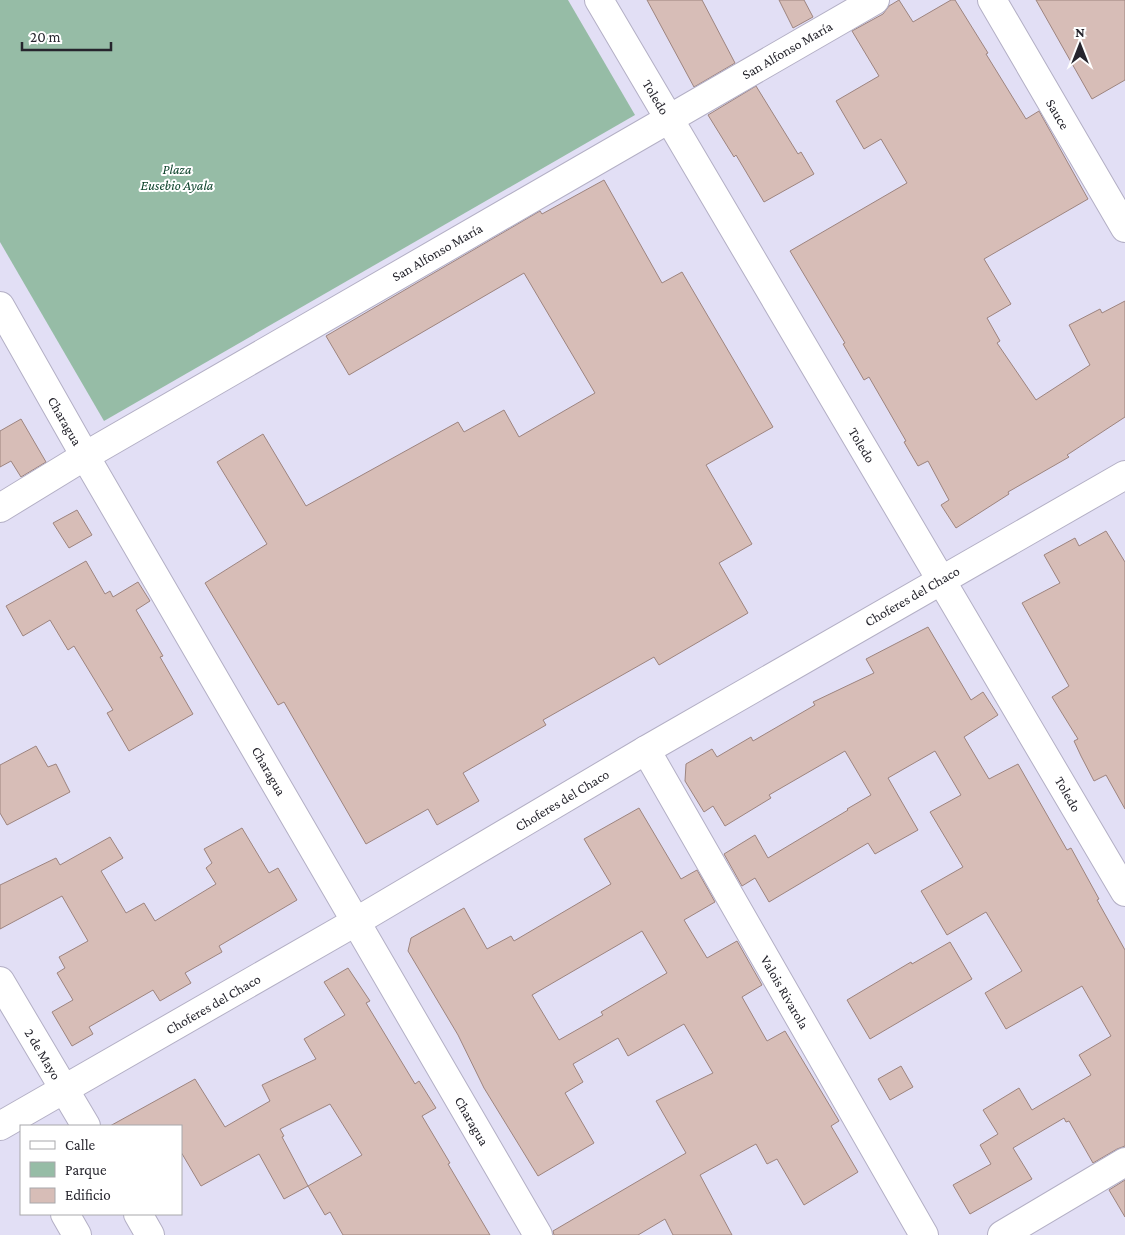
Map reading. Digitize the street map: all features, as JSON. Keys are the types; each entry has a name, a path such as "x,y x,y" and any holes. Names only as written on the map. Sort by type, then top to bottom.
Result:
{"street":[{"name":"Toledo","path":"599,0 1125,892"},
{"name":"San Alfonso María","path":"0,508 85,456 875,0"},
{"name":"Sauce","path":"992,0 1125,228"},
{"name":"Charagua","path":"0,306 85,456 538,1235"},
{"name":"Choferes del Chaco","path":"8,1122 357,921 646,750 1125,475"},
{"name":"Valois Rivarola","path":"646,750 924,1235"},
{"name":"2 de Mayo","path":"0,981 85,1125"},
{"path":"1002,1235 1125,1162"},
{"path":"66,1215 78,1235"},
{"path":"139,1215 150,1235"}],"green space":[{"name":"Plaza Eusebio Ayala","path":"0,0 568,0 635,115 104,421 0,242"}],"building":[{"path":"647,0 702,0 735,63 694,87"},
{"path":"779,0 804,0 813,17 793,28"},
{"path":"899,0 913,22 951,0 955,0 1026,119 1039,111 1088,199 984,259 1011,304 987,318 1000,341 997,343 1036,400 1090,365 1069,325 1100,309 1102,313 1125,301 1125,417 1067,455 1069,457 1008,492 1009,494 956,528 941,505 949,500 928,461 918,466 904,442 906,441 869,377 864,380 843,344 845,343 790,251 907,183 881,139 864,149 836,101 879,76 852,31 883,14 889,6"},
{"path":"1036,0 1125,0 1125,80 1092,99"},
{"path":"756,86 798,154 801,152 814,174 764,202 736,155 734,157 708,115"},
{"path":"604,180 662,283 682,272 773,427 706,465 752,544 719,563 748,613 659,665 654,657 543,720 546,725 463,773 479,801 437,825 428,809 366,844 284,702 278,705 205,583 267,544 217,462 263,434 306,506 458,422 464,432 504,410 519,437 595,393 524,273 349,375 326,336 540,211 542,214"},
{"path":"21,419 46,462 21,477 11,461 0,467 0,431"},
{"path":"77,510 92,535 69,548 53,523"},
{"path":"1106,531 1125,562 1125,809 1106,775 1094,781 1081,756 1074,741 1078,739 1052,697 1069,686 1022,603 1060,583 1044,555 1075,538 1079,546"},
{"path":"86,561 105,594 110,591 113,597 138,582 150,601 136,610 163,656 160,657 193,714 129,751 107,713 113,710 74,646 68,650 50,620 23,636 6,606"},
{"path":"928,627 971,700 983,692 998,715 964,737 989,779 1018,764 1067,850 1071,848 1125,950 1125,1146 1093,1163 1069,1121 1066,1122 1064,1118 1013,1148 1032,1179 970,1214 953,1185 991,1164 980,1145 998,1134 983,1110 1019,1088 1032,1110 1091,1075 1079,1055 1111,1036 1082,986 1006,1029 985,993 1022,971 986,912 947,935 921,891 963,867 930,812 961,795 935,751 888,778 918,830 875,854 868,843 769,902 755,878 742,886 724,854 755,835 768,858 871,795 845,751 769,795 771,798 725,826 713,806 704,812 685,781 686,764 712,749 717,757 751,737 753,741 815,705 813,702 874,673 866,659"},
{"path":"36,746 48,767 56,764 70,792 7,825 0,813 0,765"},
{"path":"639,808 681,879 697,870 715,902 684,920 707,958 737,941 762,985 742,997 767,1041 785,1031 839,1121 831,1126 858,1172 804,1205 777,1159 767,1164 756,1144 700,1175 732,1235 673,1235 665,1219 638,1235 554,1235 553,1231 686,1153 656,1101 713,1073 684,1024 628,1056 618,1038 573,1064 583,1082 565,1093 594,1143 538,1176 484,1088 458,1035 408,951 411,938 464,908 487,949 511,936 514,941 611,884 584,839","holes":["642,931 667,973 601,1012 603,1015 559,1040 532,995"]},
{"path":"242,828 269,873 278,868 297,900 219,946 222,952 185,973 191,983 160,1001 153,990 89,1027 93,1034 72,1046 52,1012 73,1000 57,973 65,968 59,957 88,941 62,896 0,929 0,885 56,858 60,865 110,837 123,858 101,871 126,913 144,903 155,921 216,884 206,868 212,863 204,849"},
{"path":"950,942 972,979 870,1039 847,1000 911,962 912,964"},
{"path":"348,968 370,1001 366,1003 415,1084 419,1081 436,1108 422,1116 490,1235 343,1235 330,1212 325,1215 308,1186 284,1199 259,1154 201,1186 182,1154 182,1125 112,1125 195,1079 225,1127 270,1101 262,1085 316,1059 304,1039 345,1015 324,982","holes":["330,1104 362,1155 308,1186 282,1137 284,1136 280,1129"]},
{"path":"901,1066 913,1087 890,1100 878,1079"},
{"path":"1125,1180 1125,1217 1109,1190"}]}
